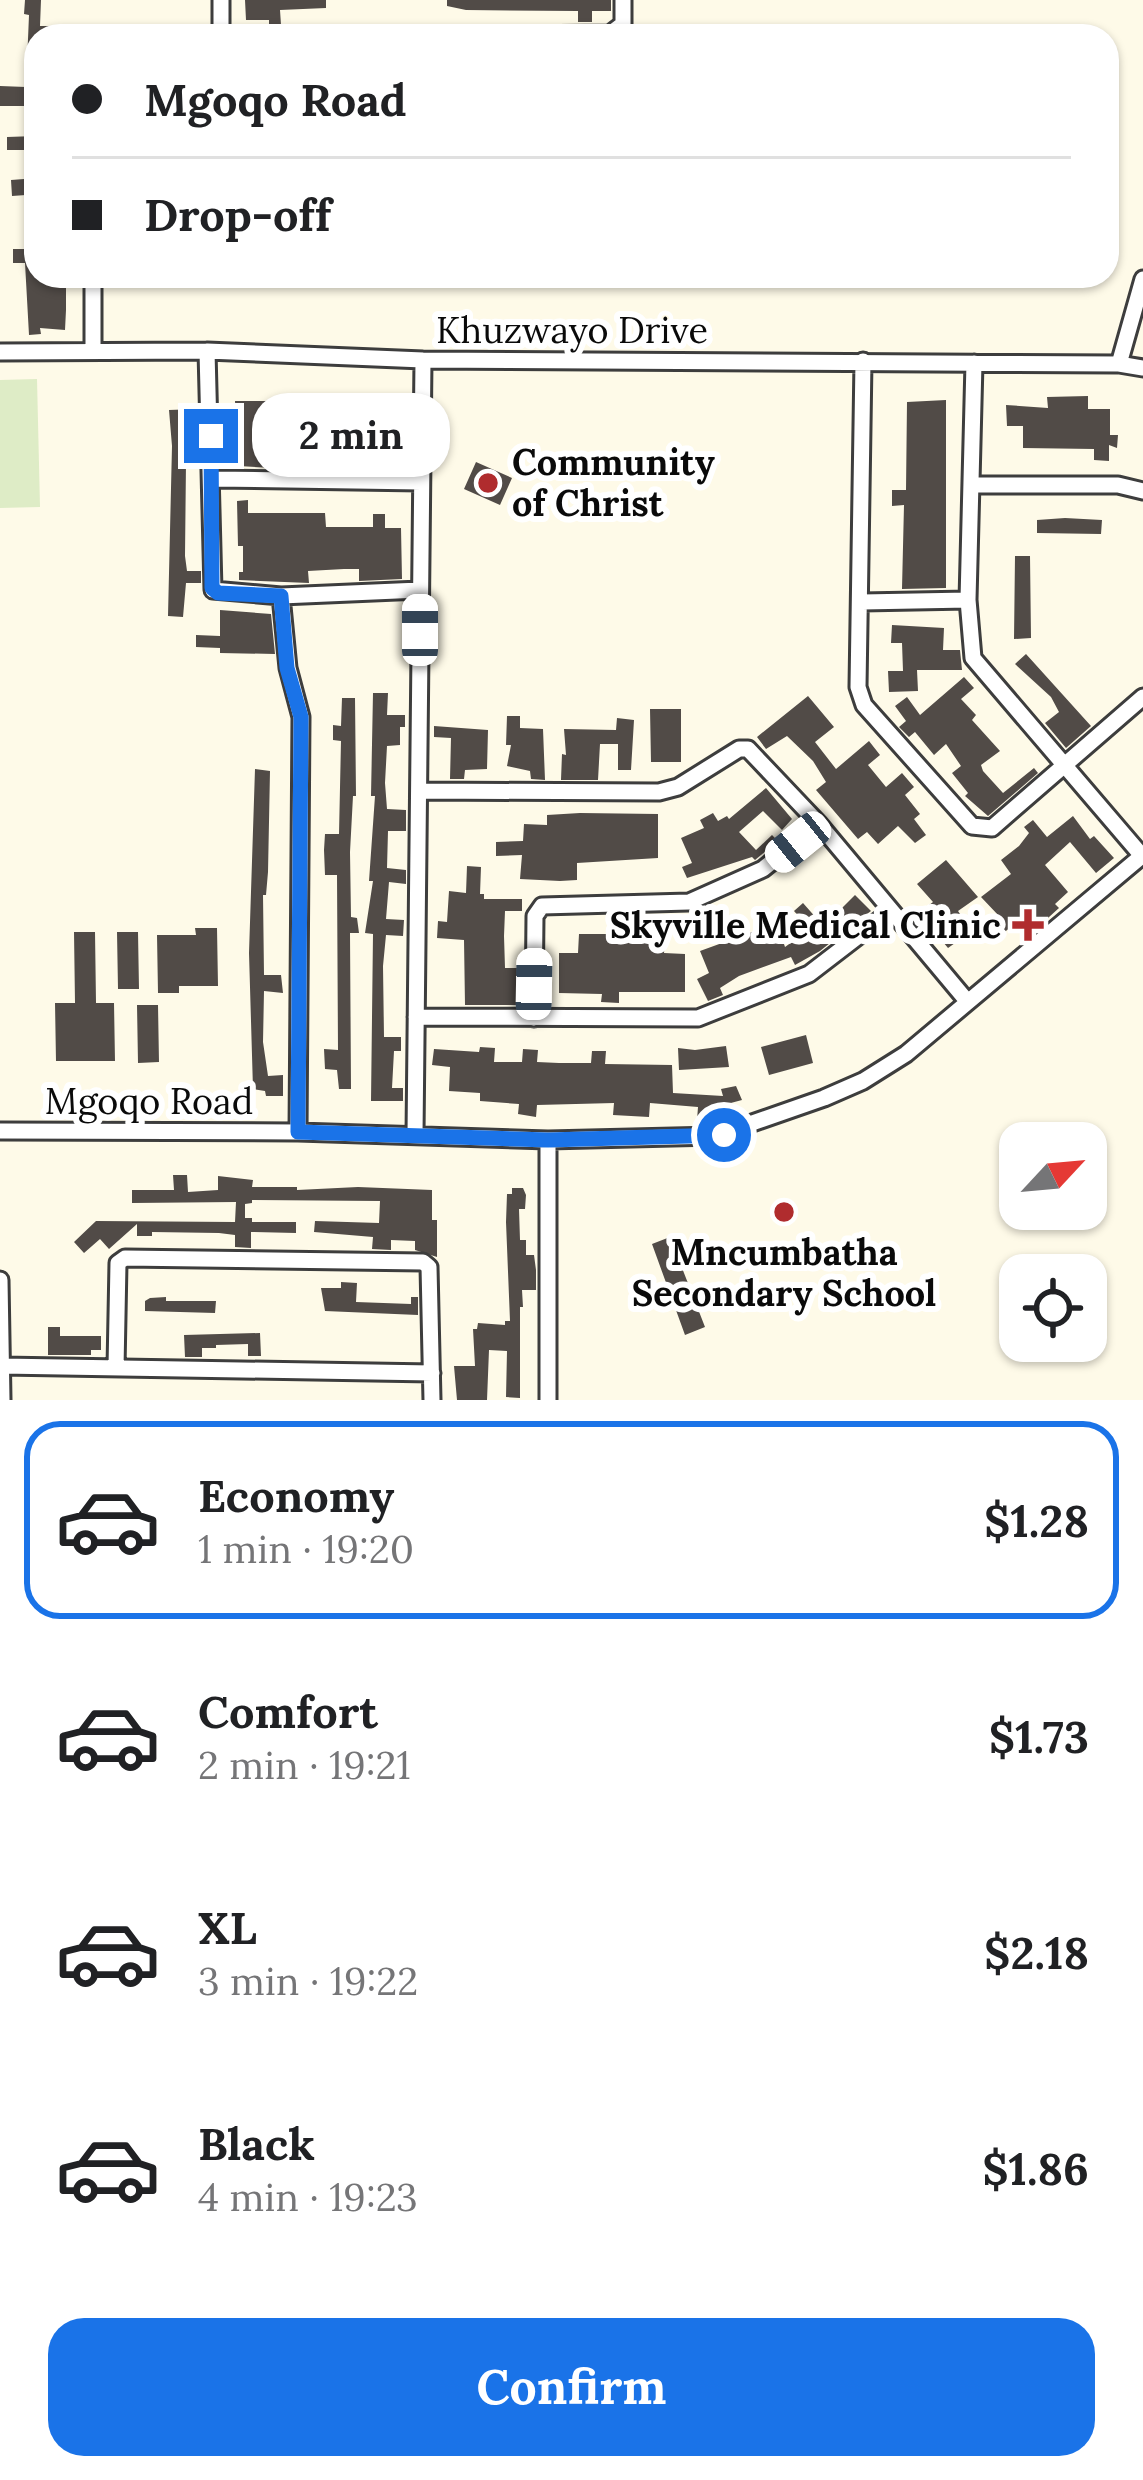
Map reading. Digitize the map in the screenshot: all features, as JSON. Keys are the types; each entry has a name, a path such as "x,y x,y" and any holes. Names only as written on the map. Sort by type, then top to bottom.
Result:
{"street":[{"path":"1119,364 1143,279"},
{"path":"93,288 93,350"},
{"path":"207,351 213,590 281,596 420,590"},
{"name":"Khuzwayo Drive","path":"0,352 207,351 423,360 863,361 1143,368"},
{"path":"415,1135 423,360"},
{"path":"863,361 858,687 864,705 972,826 992,828 1143,697"},
{"path":"974,363 968,600 973,658 1143,856"},
{"path":"213,479 422,482"},
{"path":"971,484 1118,485 1143,491"},
{"path":"281,596 287,668 301,717 298,1132"},
{"path":"862,602 968,600"},
{"path":"419,790 659,792 678,787 739,748 748,749 819,824 967,1001"},
{"path":"534,1018 535,916 542,906 689,902 763,869 819,824"},
{"name":"Mgoqo Road","path":"0,1131 298,1132 548,1140 732,1132 863,1081 906,1054 1143,856"},
{"path":"416,1017 698,1018 809,974 891,910"},
{"path":"548,1140 548,1400"},
{"path":"116,1368 120,1260 427,1264 432,1400"},
{"path":"0,1280 2,1400"},
{"path":"2,1366 432,1373"}],"green space":[{"path":"37,379 40,507 0,508 0,380"}],"building":[{"path":"25,0 41,0 40,24 29,24 29,15 24,14"},
{"path":"245,0 326,0 326,8 280,10 281,24 246,20"},
{"path":"447,0 611,0 611,11 592,11 592,22 578,22 578,11 466,10 447,6"},
{"path":"0,86 24,87 24,106 0,106"},
{"path":"24,136 24,150 7,150 7,137"},
{"path":"24,179 24,195 12,196 11,180"},
{"path":"13,249 24,249 24,263 13,263"},
{"path":"26,288 66,288 65,330 40,328 41,334 29,335"},
{"path":"1088,396 1088,409 1110,409 1110,435 1118,435 1117,448 1109,445 1109,461 1094,460 1094,449 1023,448 1023,426 1007,426 1006,405 1048,408 1047,397"},
{"path":"306,397 348,399 348,415 367,417 368,404 399,409 395,470 339,468 339,456 317,457 317,469 292,466 292,455 273,455 273,468 238,466 235,401 271,401 272,416 294,416 307,414"},
{"path":"946,400 946,588 902,589 904,505 892,506 892,490 906,490 907,402"},
{"path":"196,409 194,463 186,462 185,556 187,571 201,571 201,583 186,583 183,617 168,616 169,410"},
{"name":"Community of Christ","path":"476,462 512,478 500,505 464,489"},
{"path":"248,500 248,513 325,513 326,527 373,527 373,514 385,514 385,528 401,528 402,579 359,581 359,569 344,569 308,571 309,583 239,580 243,546 238,546 237,501"},
{"path":"1037,520 1102,520 1101,534 1037,533"},
{"path":"1015,556 1030,556 1031,638 1014,639"},
{"path":"220,610 271,614 275,654 220,653 220,648 196,647 196,635 220,636"},
{"path":"892,625 944,628 943,650 960,650 962,670 917,670 918,691 889,692 888,671 903,671 902,643 891,643"},
{"path":"1026,654 1091,726 1066,748 1045,723 1059,712 1051,697 1015,664"},
{"path":"964,677 974,688 961,699 976,715 972,720 1000,751 981,765 983,771 1003,793 1034,768 1038,773 988,816 965,796 968,793 952,773 961,766 946,744 934,755 915,732 909,737 899,727 906,721 895,706 907,697 920,715"},
{"path":"373,693 388,693 387,715 405,715 400,745 387,746 385,783 387,809 406,810 406,831 388,831 387,868 406,870 406,884 389,882 386,919 404,920 403,936 386,935 383,966 384,1037 401,1037 401,1051 394,1051 392,1088 403,1088 403,1101 371,1101 373,934 365,933 373,881 369,881 375,796 371,796"},
{"path":"808,696 834,727 815,742 836,769 869,741 880,755 868,765 886,787 902,773 914,787 905,795 920,814 914,819 926,835 915,843 898,826 878,844 867,832 858,839 816,790 826,782 813,761 787,736 766,749 757,737"},
{"path":"342,698 355,698 351,917 357,918 359,933 350,933 351,1089 339,1089 337,1070 325,1069 324,1049 338,1050 337,875 325,875 324,850 325,834 339,834 341,741 333,740 333,725 341,726"},
{"path":"650,709 681,709 681,762 651,762"},
{"path":"507,716 520,716 520,728 543,729 545,780 531,779 530,771 507,766 511,745 506,745"},
{"path":"617,718 634,720 631,770 618,770 618,744 600,744 598,780 561,780 564,729 616,730"},
{"path":"434,726 488,730 487,769 465,770 464,779 450,779 451,738 434,737"},
{"path":"255,769 270,771 264,975 281,975 283,993 264,991 263,1042 268,1076 283,1075 283,1096 266,1096 265,1091 253,1089 249,953"},
{"path":"766,788 792,819 782,830 763,811 739,832 756,850 772,835 778,841 755,860 752,857 687,878 682,867 692,863 681,838 704,828 700,820 713,813 718,821 729,819"},
{"path":"658,814 658,858 577,863 577,880 560,881 520,879 522,855 496,856 496,842 523,841 524,824 547,825 547,815"},
{"path":"1073,816 1090,839 1094,836 1114,858 1096,873 1070,842 1045,865 1068,892 1055,904 1059,908 1028,936 1017,922 996,939 986,926 999,916 981,897 1011,874 1001,860 1019,846 1029,833 1024,827 1033,820 1047,837"},
{"path":"946,860 978,897 958,911 972,931 948,948 919,913 933,902 917,884"},
{"path":"467,866 481,867 484,899 522,899 522,911 505,911 504,936 505,968 522,968 522,1005 465,1005 464,940 437,938 438,921 447,922 449,891 466,893"},
{"path":"855,895 871,911 855,923 849,917 823,935 830,943 820,951 795,965 791,957 739,976 720,988 723,995 708,1001 697,979 709,973 700,951 777,923 785,947 810,929 794,911 803,903 818,920 837,907 839,911"},
{"path":"195,928 217,928 218,986 179,986 179,993 158,993 157,935 196,935"},
{"path":"74,932 95,932 96,1003 114,1003 115,1061 56,1061 55,1003 75,1003"},
{"path":"117,932 138,932 139,989 118,989"},
{"path":"579,934 619,934 642,939 642,943 665,943 664,953 685,954 685,992 619,992 619,1003 601,1002 602,994 559,993 559,953 578,953"},
{"path":"137,1005 158,1005 159,1062 138,1063"},
{"path":"806,1035 813,1063 769,1075 761,1047"},
{"path":"726,1046 729,1067 679,1070 678,1048"},
{"path":"480,1047 495,1048 494,1062 522,1062 523,1049 538,1050 537,1062 591,1063 592,1051 606,1051 605,1064 672,1065 673,1093 723,1096 721,1089 736,1086 742,1100 712,1108 711,1121 697,1120 698,1107 650,1103 649,1117 613,1115 614,1103 537,1105 536,1117 518,1114 519,1104 480,1101 480,1093 449,1091 450,1067 432,1065 434,1049 479,1052"},
{"path":"173,1175 187,1175 188,1192 218,1190 218,1176 253,1180 252,1187 297,1190 432,1190 437,1257 415,1250 415,1241 391,1240 391,1250 372,1249 373,1237 314,1232 315,1221 379,1223 380,1201 252,1200 245,1204 245,1218 296,1222 296,1233 251,1232 251,1248 235,1247 235,1235 219,1233 137,1236 137,1224 109,1249 100,1239 84,1253 74,1242 96,1221 235,1222 236,1202 132,1203 132,1190 174,1190"},
{"path":"512,1188 523,1188 526,1195 525,1209 519,1209 520,1240 526,1240 526,1255 534,1255 536,1270 536,1290 522,1290 520,1398 506,1397 507,1351 489,1350 487,1400 457,1400 454,1366 475,1366 473,1329 478,1323 505,1325 510,1321 506,1222 507,1194 512,1194"},
{"path":"670,1237 705,1327 685,1335 652,1244"},
{"path":"341,1282 357,1283 356,1302 411,1304 411,1297 418,1297 418,1315 325,1311 321,1288 341,1288"},
{"path":"166,1297 166,1301 216,1301 215,1313 145,1311 145,1301"},
{"path":"48,1327 60,1327 60,1336 101,1336 101,1350 91,1350 91,1355 48,1355"},
{"path":"260,1333 261,1356 248,1356 248,1344 216,1345 202,1348 202,1357 185,1357 184,1335"}],"place":[{"name":"Community of Christ","path":"488,483"},
{"name":"Skyville Medical Clinic","path":"1028,925"},
{"name":"Mncumbatha Secondary School","path":"784,1212"}],"route":[{"path":"211,436 212,588 218,593 281,596 287,668 301,717 298,1132 548,1140 724,1135"}]}
